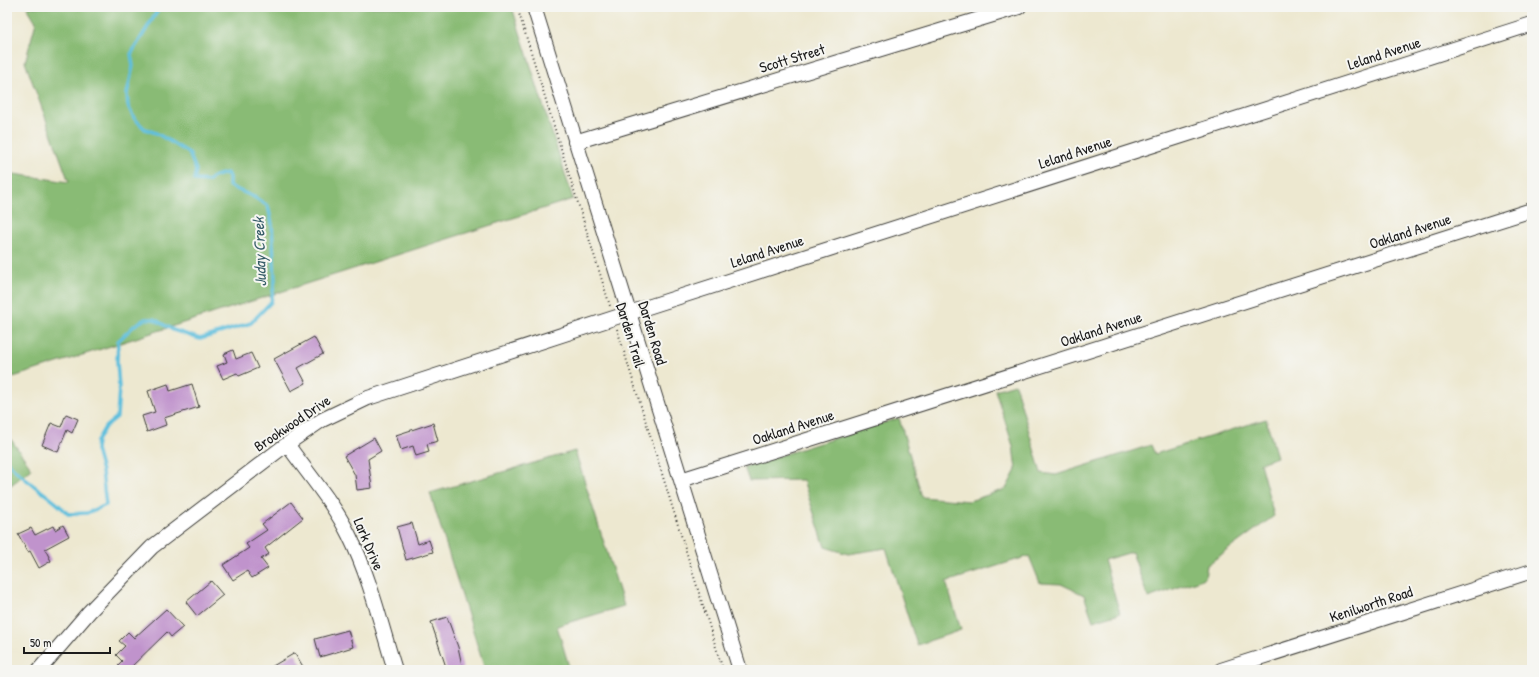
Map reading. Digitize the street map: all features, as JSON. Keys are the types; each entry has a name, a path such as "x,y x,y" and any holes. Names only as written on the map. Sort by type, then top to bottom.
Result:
{"street":[{"name":"Darden Road","path":"534,7 740,670"},
{"name":"Scott Street","path":"575,142 1019,7"},
{"name":"Leland Avenue","path":"629,313 1532,24"},
{"name":"Oakland Avenue","path":"681,480 1532,210"},
{"name":"Brookwood Drive","path":"39,670 89,612 136,563 180,524 287,444 322,420 368,398 629,313"},
{"name":"Lark Drive","path":"287,444 339,517 349,534 359,556 395,670"},
{"name":"Kenilworth Road","path":"1221,670 1532,571"}],"path":[{"name":"Darden Trail","path":"517,7 723,670"}],"green space":[{"path":"27,7 512,7 573,199 7,379 7,173 69,182 25,62 36,22"},
{"path":"1015,384 1041,473 1056,475 1151,445 1155,454 1266,419 1277,457 1260,463 1274,516 1207,565 1205,578 1148,598 1132,552 1104,560 1120,613 1093,621 1084,595 1061,584 1040,583 1029,556 946,582 961,630 917,645 886,548 848,554 825,547 803,480 749,481 744,467 899,418 922,497 969,501 1006,489 1016,470 1013,446 995,390"},
{"path":"7,434 32,469 7,488"},
{"path":"575,451 624,606 557,626 570,670 485,670 430,493"}],"building":[{"path":"314,337 323,354 298,368 306,383 291,391 274,359"},
{"path":"233,350 236,359 251,353 258,368 239,376 237,373 223,379 217,366 227,362 224,354"},
{"path":"168,384 170,391 192,384 199,407 164,418 166,425 147,432 142,416 155,412 148,391"},
{"path":"66,414 78,419 72,433 67,430 58,452 42,445 51,423 61,427"},
{"path":"433,423 438,441 427,444 429,452 416,456 413,446 401,450 396,435"},
{"path":"374,438 381,451 368,459 372,488 357,490 355,475 344,456"},
{"path":"291,502 303,518 265,548 269,554 261,559 268,568 252,578 247,571 233,580 223,565 249,548 246,544 267,530 262,524"},
{"path":"412,523 418,544 429,540 433,552 406,560 397,527"},
{"path":"63,525 69,536 45,549 51,561 39,568 30,551 28,552 18,534 31,528 35,535 53,526 55,530"},
{"path":"211,581 223,595 197,616 186,602"},
{"path":"166,609 183,627 171,637 167,632 128,670 113,670 122,661 116,655 125,646 119,641 128,632 134,638"},
{"path":"447,617 458,647 463,670 447,670 431,622"},
{"path":"348,630 353,647 320,657 315,639"},
{"path":"295,653 305,670 266,670"}],"waterway":[{"name":"Juday Creek","path":"7,461 21,475 68,514 87,513 106,505 102,471 96,450 97,441 105,427 117,417 119,387 117,362 118,341 135,325 145,319 154,319 173,330 200,339 251,323 271,302 275,280 272,224 268,206 254,197 229,186 229,177 227,173 215,176 208,181 194,180 196,170 189,153 156,133 145,129 134,118 128,106 127,94 133,66 131,54 160,7"}]}
